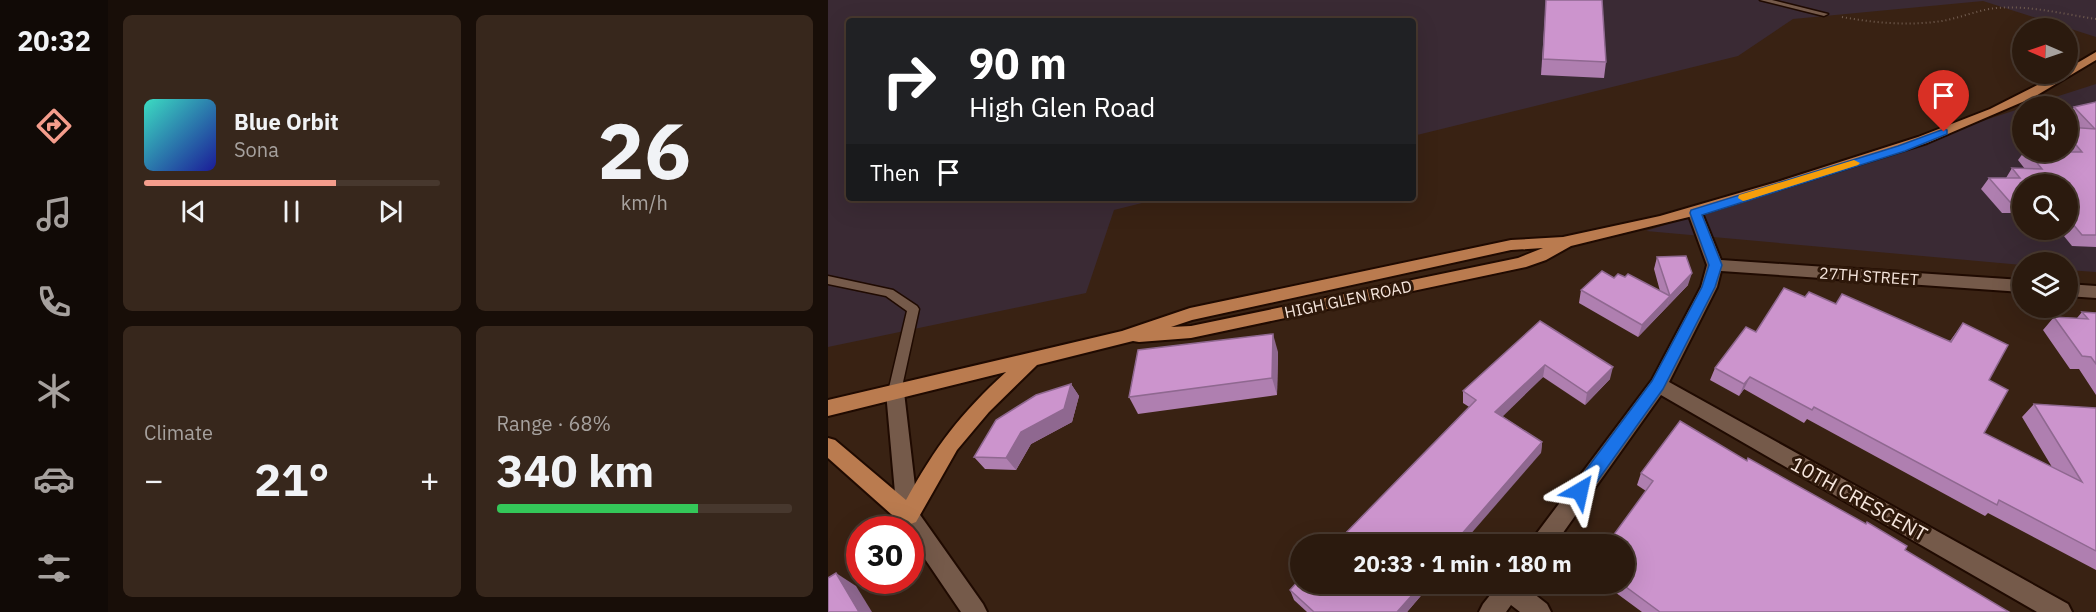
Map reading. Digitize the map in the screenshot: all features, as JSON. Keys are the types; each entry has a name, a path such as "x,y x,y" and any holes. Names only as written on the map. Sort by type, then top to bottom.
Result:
{"main road":[{"name":"HIGH GLEN ROAD","path":"828,408 1124,337 1191,332 1521,263 1541,256 1567,242 1695,213 1901,148 1954,128 2024,97 2072,72 2096,55"},
{"path":"828,446 909,515 939,459 977,410 1032,360"}],"street":[{"path":"1549,534 1658,385 1709,287 1715,265 1695,213"},
{"name":"27TH STREET","path":"1715,265 2012,285"},
{"path":"2078,290 2096,291"},
{"name":"10TH CRESCENT","path":"1658,385 2060,612"},
{"path":"895,392 909,515 975,612"},
{"path":"1491,612 1505,594"},
{"path":"1520,594 1539,612"}],"lane":[{"path":"1763,0 1824,14"},
{"path":"828,280 889,293 913,309 895,392"}],"path":[{"path":"1824,14 1863,22 1906,24 1944,20 1995,8 2013,8 2096,19"}],"shaded area":[{"path":"828,0 2096,0 2096,37 2078,31 2078,18 2036,18 1983,1 1793,19 1738,56 1416,135 1416,18 846,18 846,201 1150,201 1114,210 1086,293 828,347"},
{"path":"2096,84 2096,272 2078,271 2078,252 2012,252 2012,264 1646,231 2012,111 2012,162 2078,162 2078,96 2058,96"}],"building":[{"path":"1546,0 1602,0 1606,62 1543,59"},
{"path":"2096,102 2096,235 2082,235 2078,230 2078,174 2017,174 2012,168 2042,169 2036,162 2078,162 2078,152 2082,152 2078,147 2078,128 2095,129 2078,111 2078,106"},
{"path":"1989,178 2012,178 2012,202 2010,202"},
{"path":"1686,256 1692,273 1670,296 1657,257"},
{"path":"1602,271 1614,278 1618,274 1625,277 1628,274 1670,296 1642,325 1581,290"},
{"path":"1784,288 1805,297 1809,292 1836,304 1842,294 1951,342 1963,323 2008,345 1989,380 2008,390 1984,433 2082,482 2034,404 2096,408 2096,551 1999,500 1997,505 1814,407 1812,410 1750,377 1744,384 1715,368 1746,327 1756,332"},
{"path":"2082,312 2096,313 2096,364 2091,357 2082,356 2055,318 2088,319"},
{"path":"1540,321 1613,367 1587,393 1545,365 1495,412 1542,442 1462,534 1345,534 1476,400 1463,391"},
{"path":"1273,334 1272,378 1129,397 1138,350"},
{"path":"1071,384 1064,409 1021,432 1006,458 974,457 996,420 1036,395"},
{"path":"1680,421 1747,461 1748,458 1866,524 1867,522 1907,546 1905,550 2009,612 1660,612 1635,594 1635,534 1614,534 1653,481 1641,473"},
{"path":"836,573 846,594 848,594 859,612 828,612 828,578"},
{"path":"1294,594 1413,594 1397,612 1314,612"}],"slow traffic":[{"path":"1743,198 1854,163"}],"route":[{"path":"1580,491 1658,385 1709,287 1715,265 1695,213 1901,148 1944,132"}]}
